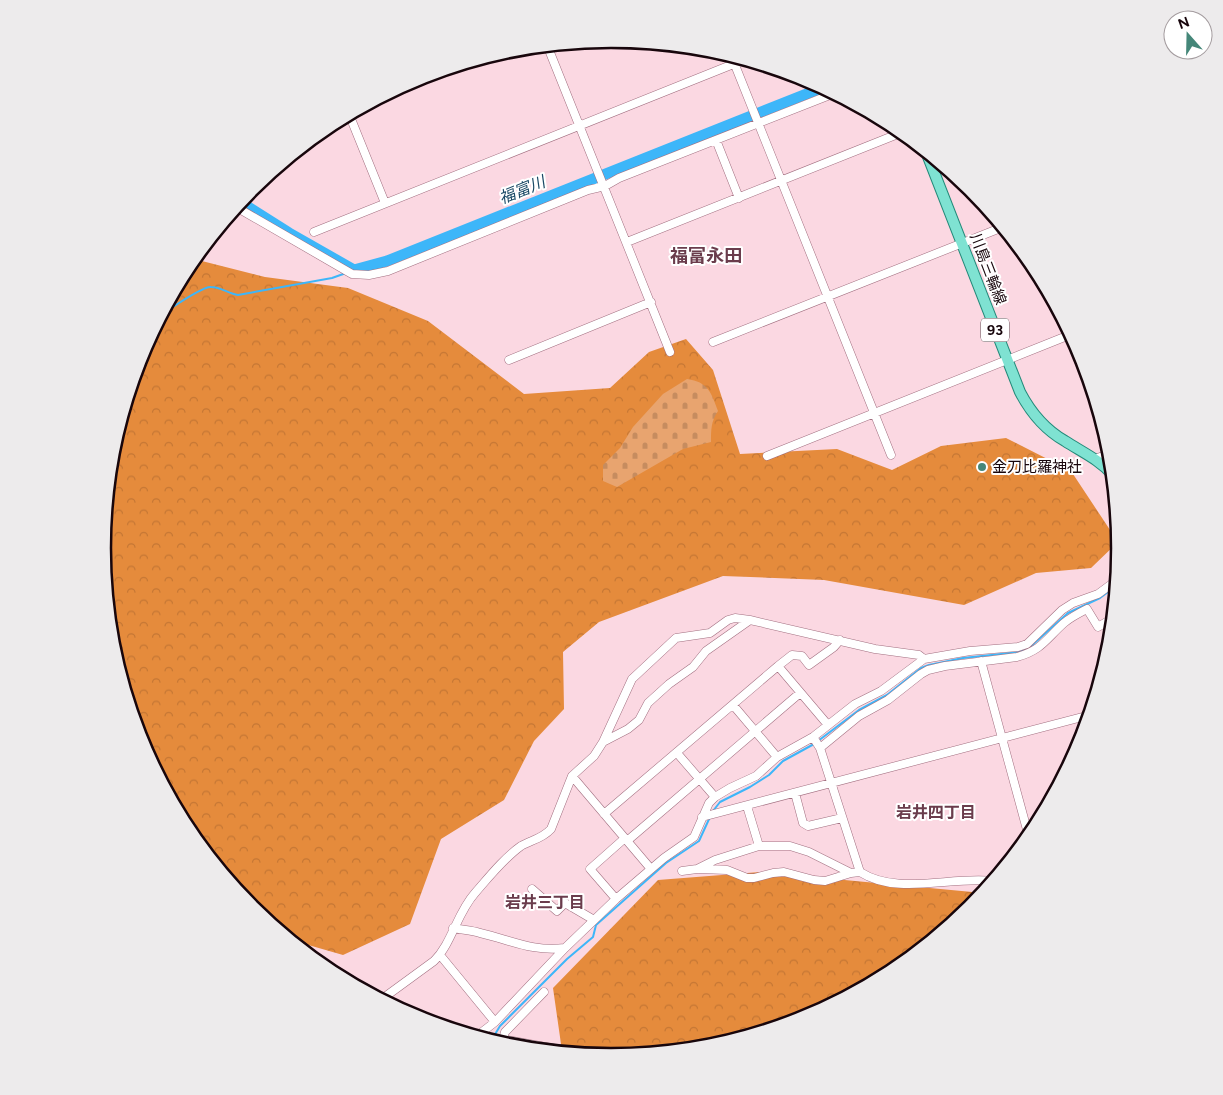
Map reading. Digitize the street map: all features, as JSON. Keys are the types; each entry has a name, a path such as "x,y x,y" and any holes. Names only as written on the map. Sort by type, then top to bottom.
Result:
{"main road":[{"name":"川島三輪線","path":"929,162 1007,360 1029,409 1040,422 1063,440 1095,459 1105,468"}],"street":[{"path":"550,52 670,352"},
{"path":"314,232 735,64 891,455"},
{"path":"242,211 349,272 369,275 388,271 827,96"},
{"path":"352,120 385,203"},
{"path":"626,242 894,136"},
{"path":"716,140 739,198"},
{"path":"713,342 997,230"},
{"path":"509,360 651,302"},
{"path":"767,456 1065,337"},
{"path":"1095,459 1103,456"},
{"path":"816,742 828,725 855,704 881,691 924,659 970,651 1018,647 1027,644 1062,610 1073,603 1098,594 1109,586"},
{"path":"484,1031 495,1022 565,948 616,899 664,858 694,837 709,815 709,803 715,797 756,776 777,757 816,742 888,700 921,674 945,666 1017,657 1036,651 1063,624 1087,609 1098,627 1106,622"},
{"path":"388,995 434,962 440,955 462,911 512,853 523,845 545,836 551,829 572,776 594,756 603,742 632,679 676,638 710,633 728,620 735,618 840,640 875,650 919,655 924,659"},
{"path":"603,742 639,720 648,703 669,684 693,667 706,651 750,620"},
{"path":"604,814 792,654 802,656 809,665 834,647 840,640"},
{"path":"981,661 1026,826"},
{"path":"778,666 828,725"},
{"path":"616,899 590,868 700,779 800,693"},
{"path":"733,705 777,757"},
{"path":"709,815 1081,717"},
{"path":"816,742 832,783 860,872"},
{"path":"677,753 715,797"},
{"path":"572,776 651,869"},
{"path":"795,793 803,823 808,826 842,818"},
{"path":"747,806 759,846"},
{"path":"698,869 714,860 759,846 790,846 809,852 850,873"},
{"path":"682,871 698,869 727,870 747,878 784,872 825,881 850,873 860,872 879,882 894,884 953,880 984,881"},
{"path":"532,888 557,911 565,903 594,920"},
{"path":"453,928 479,932 530,948 551,950 565,948"},
{"path":"440,955 495,1022"},
{"path":"504,1035 505,1032 544,992"}],"green space":[{"path":"202,261 265,277 348,288 428,321 524,394 610,388 649,352 686,339 713,370 740,454 837,449 892,470 941,446 1006,438 1071,471 1111,531 1112,548 1091,568 1036,573 964,605 824,580 723,576 599,622 563,652 564,709 534,741 504,800 441,839 410,924 343,955 307,944 258,901 215,852 178,798 163,769 138,708 121,645 116,613 111,548 116,482 121,450 138,387 150,356 178,297"},
{"path":"687,379 704,385 711,393 716,404 718,411 711,430 711,442 683,449 617,487 603,481 603,465 620,448 633,427 663,394"},
{"path":"760,872 973,892 916,944 862,981 833,996 772,1021 709,1038 677,1043 612,1048 561,1044 553,988 658,880"}],"waterway":[{"name":"福富川","path":"247,206 354,270 387,261 814,91"},
{"path":"173,307 194,294 211,287 238,295 332,278 346,273"},
{"path":"818,741 859,710 887,695 921,668 963,658 1020,652 1030,647 1068,613 1100,598 1109,591"},
{"path":"713,811 720,802 750,787 769,775 783,761 814,744"},
{"path":"496,1033 500,1026 567,959 593,937 596,925 666,863 699,841 710,817"}],"place":[{"name":"金刀比羅神社","path":"982,467"}],"district":[{"name":"福富永田","path":"706,256"},
{"name":"岩井四丁目","path":"936,812"},
{"name":"岩井三丁目","path":"545,902"}]}
